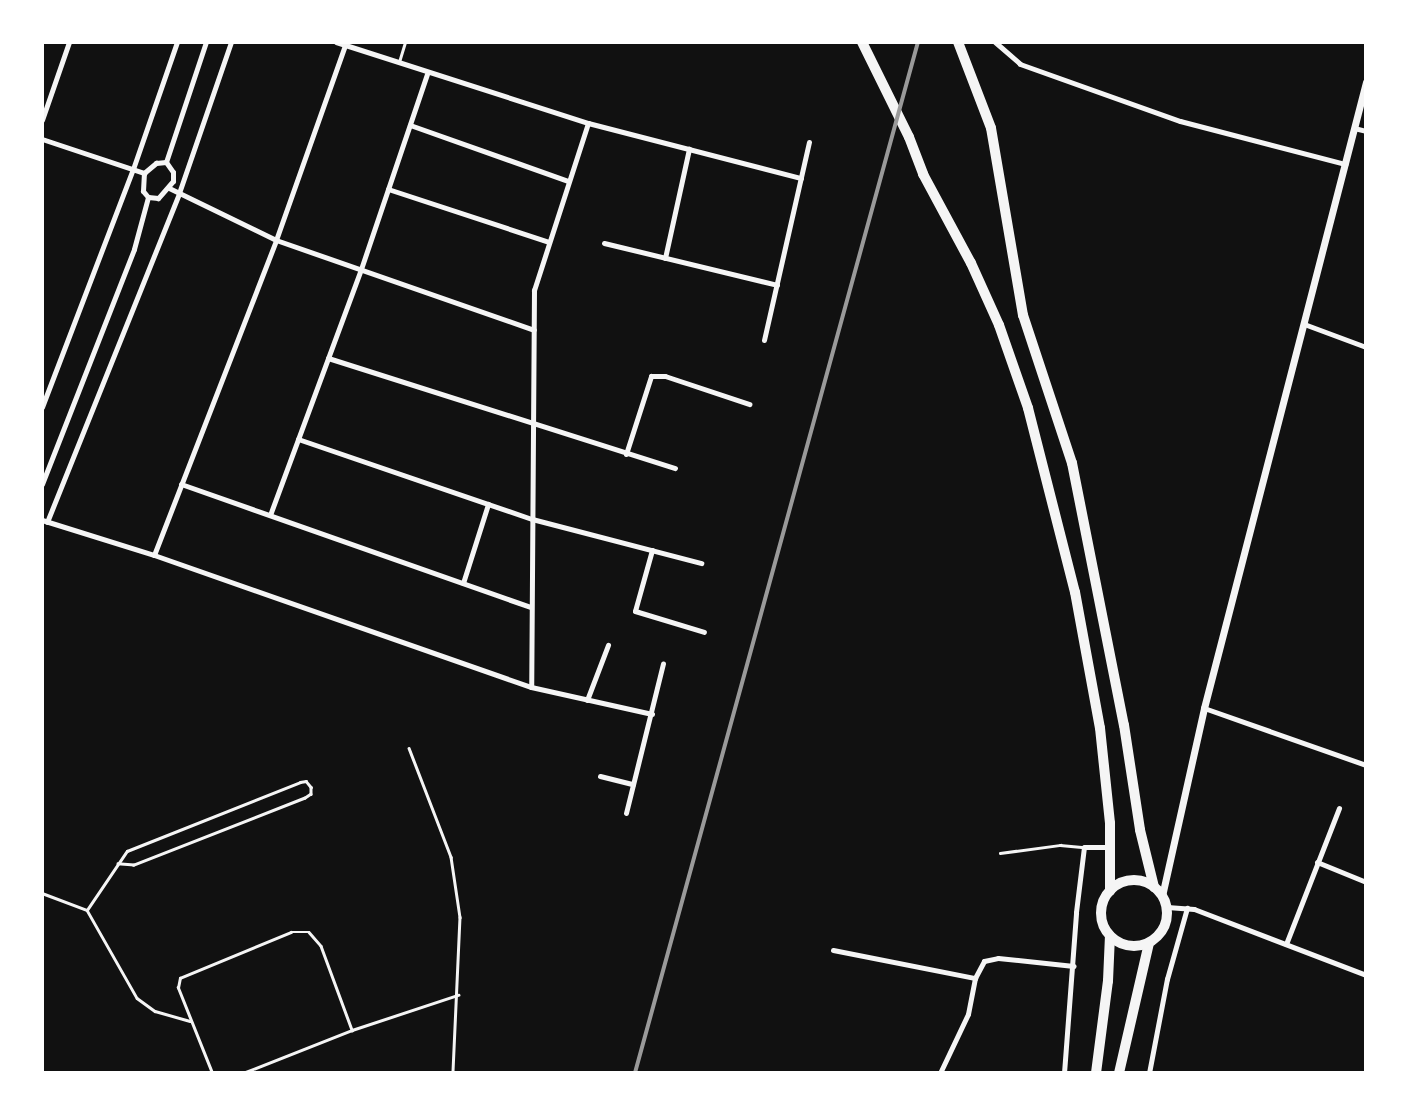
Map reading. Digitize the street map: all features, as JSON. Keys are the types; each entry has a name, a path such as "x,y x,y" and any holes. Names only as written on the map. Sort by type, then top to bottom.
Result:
{"highway":[{"path":"862,42 909,137 923,174 971,263 999,325 1028,408 1078,606 1106,769 1110,847 1110,891 1101,913 1110,936 1108,981 1096,1073"},
{"path":"958,42 990,128 1023,315 1049,385 1072,463 1122,711 1140,831 1154,887 1167,907 1162,931 1149,943 1131,946 1110,936"},
{"path":"1110,891 1131,880 1154,887"},
{"path":"1119,1073 1149,943"}],"street":[{"path":"42,120 69,42"},
{"path":"42,407 133,169 177,42"},
{"path":"166,162 206,42"},
{"path":"231,42 179,193 45,521 154,555 531,687 652,714"},
{"path":"336,42 427,74 587,123 801,178"},
{"path":"995,42 1020,64 1180,121 1345,164"},
{"path":"154,555 276,240 345,45"},
{"path":"270,515 360,269 427,74"},
{"path":"1162,896 1204,708 1366,82"},
{"path":"531,687 534,290 587,123"},
{"path":"410,125 568,181"},
{"path":"1354,128 1366,131"},
{"path":"42,139 144,173"},
{"path":"765,340 809,142"},
{"path":"665,258 689,149"},
{"path":"166,162 173,172 173,181 158,198 148,197 143,191 144,173 156,163 166,162"},
{"path":"169,188 276,240 534,330"},
{"path":"388,189 549,242"},
{"path":"42,484 134,249 148,197"},
{"path":"604,243 777,285"},
{"path":"1304,324 1366,347"},
{"path":"328,358 533,426 675,468"},
{"path":"626,454 648,379 654,374 749,404"},
{"path":"298,439 532,519 701,563"},
{"path":"181,484 531,607"},
{"path":"463,583 488,504"},
{"path":"652,550 635,611 704,632"},
{"path":"587,700 608,645"},
{"path":"625,813 663,664"},
{"path":"1204,708 1366,765"},
{"path":"600,776 633,784"},
{"path":"1286,944 1339,808"},
{"path":"1064,1073 1076,912 1084,847 1110,847"},
{"path":"1317,862 1366,882"},
{"path":"1167,907 1187,908 1366,975"},
{"path":"1149,1073 1167,979 1187,908"},
{"path":"833,950 975,978"},
{"path":"940,1073 968,1014 975,978 984,961 990,959 1074,966"}],"lane":[{"path":"398,64 405,42"},
{"path":"410,747 451,857 460,916 453,1073"},
{"path":"87,910 118,864 127,851 300,782 306,781 312,787 312,794 305,798 134,865 118,864"},
{"path":"1000,853 1060,845 1084,847"},
{"path":"42,893 87,910 136,998 155,1011 190,1021"},
{"path":"212,1073 178,988 180,978 300,930 309,932 321,946 352,1030"},
{"path":"243,1073 352,1030 458,995"}],"railway":[{"path":"635,1073 918,42"}]}
